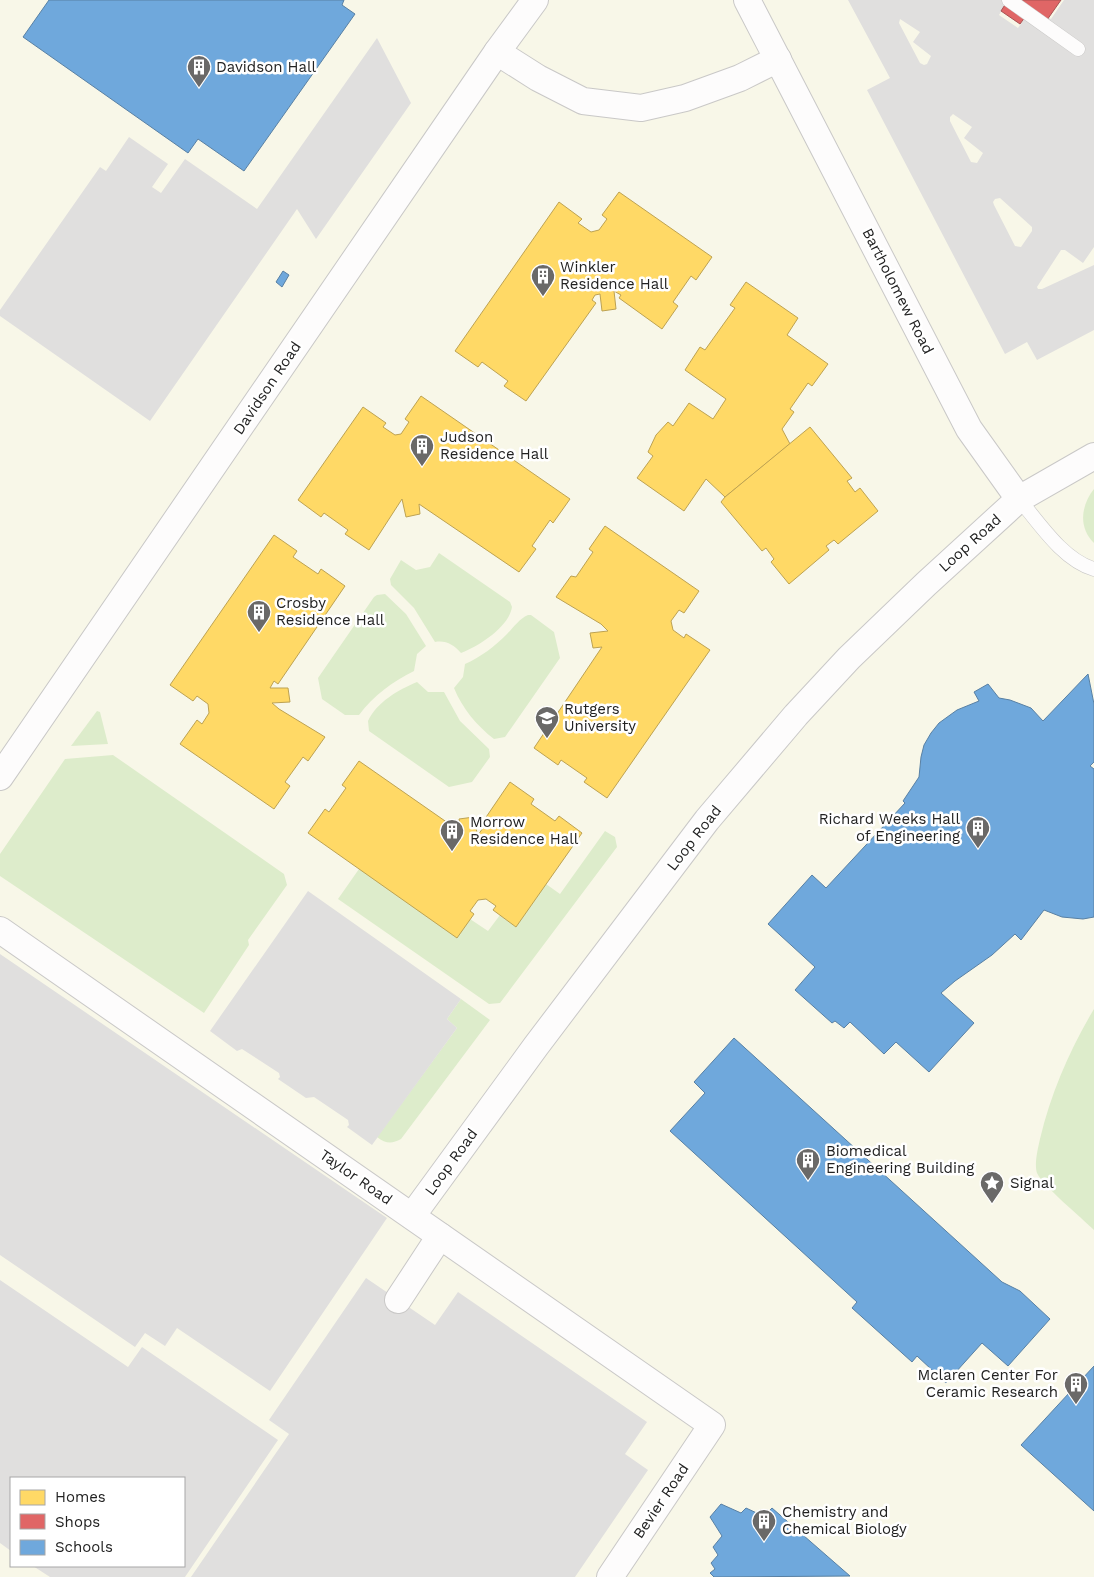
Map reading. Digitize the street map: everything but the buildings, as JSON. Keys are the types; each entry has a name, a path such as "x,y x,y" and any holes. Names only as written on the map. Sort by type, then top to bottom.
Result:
{"street":[{"name":"Davidson Road","path":"0,777 497,52 535,0"},
{"name":"Bartholomew Road","path":"747,0 969,429 1019,499"},
{"path":"497,52 538,78 583,101 640,108 685,98 740,78 778,59"},
{"path":"1019,499 1094,456"},
{"name":"Loop Road","path":"412,1216 542,1038 706,820 848,658 1019,499"},
{"name":"Taylor Road","path":"0,930 712,1425"},
{"path":"398,1300 440,1236"},
{"name":"Bevier Road","path":"610,1577 712,1425"}],"lane":[{"path":"1008,0 1078,49"},
{"path":"1019,499 1054,542 1075,559 1094,569"}],"shaded area":[{"name":"Rutgers University","path":"0,0 1094,0 1094,1577 0,1577"},
{"path":"848,0 1008,0 999,15 1018,28 1031,9 1047,20 1051,19 1064,0 1094,0 1094,247 1083,263 1065,250 1061,250 1037,287 1042,289 1094,265 1094,330 1037,360 1027,342 1005,354 867,90 890,78","holes":["900,19 920,32 913,42 931,56 927,64 920,63 899,23","953,114 972,127 964,138 983,153 977,163 971,162 950,121 950,117","1000,198 1032,227 1032,231 1021,247 1015,246 994,205 995,199"]},
{"path":"377,38 411,103 316,239 297,209 150,421 0,316 0,310 100,167 106,171 129,137 168,164 152,187 161,193 185,159 257,209"},
{"path":"308,891 461,999 447,1019 457,1028 372,1145 347,1127 349,1125 348,1120 314,1097 306,1098 278,1079 280,1077 279,1073 242,1049 237,1051 210,1031"},
{"path":"0,954 387,1218 270,1391 177,1328 165,1346 145,1333 135,1347 0,1255"},
{"path":"366,1278 435,1325 458,1292 647,1422 625,1454 648,1470 575,1577 191,1577 289,1434 269,1420"},
{"path":"0,1280 128,1367 142,1347 278,1440 185,1577 50,1577 35,1567 185,1567 185,1477 10,1477 10,1550 0,1543"}],"green space":[{"path":"1094,489 1094,543 1085,530 1083,516 1086,502"},
{"path":"439,553 510,602 512,607 505,622 492,635 461,653 450,644 435,642 414,608 391,585 390,579 401,560 416,570 430,567"},
{"path":"385,594 406,614 426,646 417,654 414,671 384,690 359,715 345,715 322,699 318,678 374,597"},
{"path":"531,615 554,632 560,658 505,737 494,739 471,716 461,703 454,688 463,677 465,664 493,647 519,621"},
{"path":"417,682 428,692 444,692 460,721 489,749 490,757 472,782 449,787 369,731 368,721 382,702"},
{"path":"97,711 100,712 108,744 71,746"},
{"path":"113,755 284,874 287,885 248,940 249,945 204,1013 0,876 0,854 65,759"},
{"path":"605,831 615,837 617,847 500,1003 489,1004 338,899 359,869 470,919 488,931 500,915 516,927 546,884 560,894"},
{"path":"461,999 490,1020 401,1139 389,1143 380,1139 377,1137 457,1028 447,1019"},
{"path":"1094,1009 1094,1230 1047,1186 1037,1173 1036,1165 1044,1122 1056,1088 1069,1056"}],"place":[{"name":"Davidson Hall","path":"199,88"},
{"name":"Winkler Residence Hall","path":"543,297"},
{"name":"Judson Residence Hall","path":"422,467"},
{"name":"Crosby Residence Hall","path":"259,633"},
{"name":"Rutgers University","path":"547,739"},
{"name":"Richard Weeks Hall of Engineering","path":"978,849"},
{"name":"Morrow Residence Hall","path":"452,852"},
{"name":"Biomedical Engineering Building","path":"808,1181"},
{"name":"Signal","path":"992,1204"},
{"name":"Mclaren Center For Ceramic Research","path":"1076,1405"},
{"name":"Chemistry and Chemical Biology","path":"764,1542"}]}
